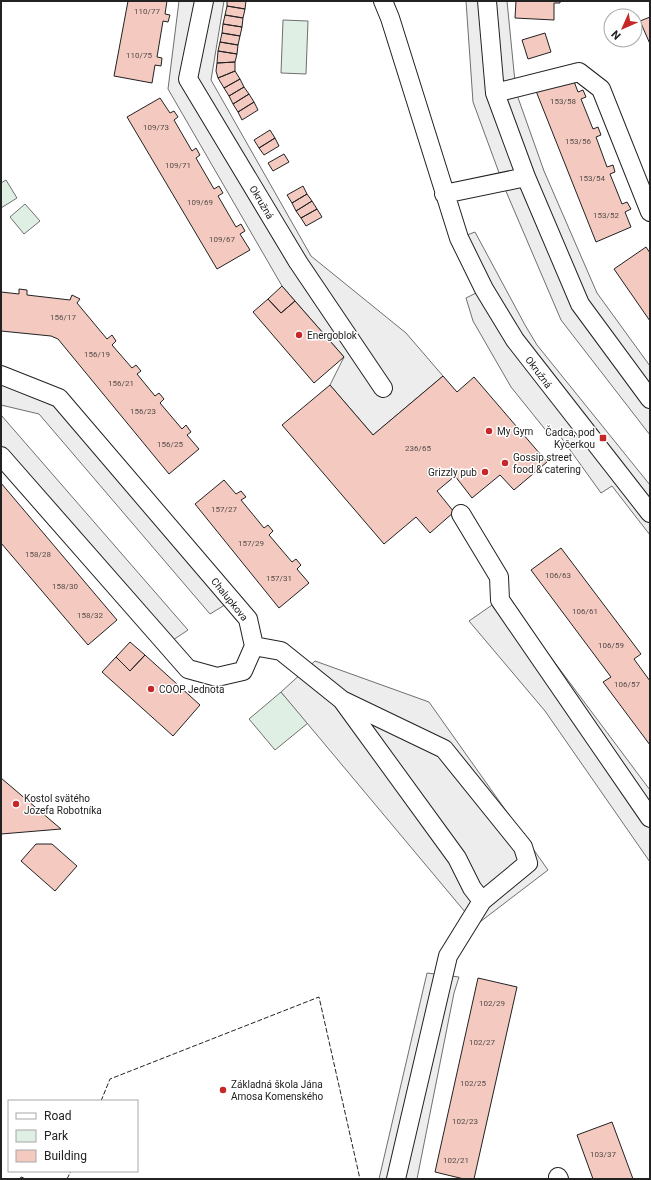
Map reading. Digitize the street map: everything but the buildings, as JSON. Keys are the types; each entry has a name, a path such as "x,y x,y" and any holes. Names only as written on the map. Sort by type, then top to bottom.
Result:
{"street":[{"name":"Okružná","path":"204,1 188,79 298,262 383,388"},
{"name":"Okružná","path":"383,1 390,18 444,194 460,240 484,289 515,340 650,513"},
{"path":"487,1 495,93 526,177 580,304 650,399"},
{"path":"495,93 579,72 601,89 650,212"},
{"path":"444,194 526,177"},
{"name":"Chalupkova","path":"1,375 60,398 248,619 254,646"},
{"path":"1,456 188,669 217,677 244,671 254,646 281,650 342,700 444,749 523,847 528,863 482,901 448,956 396,1179"},
{"path":"461,514 499,577 500,600 650,818"},
{"path":"342,700 457,858 472,888 482,901"}],"green space":[{"path":"283,20 308,21 306,74 281,73"},
{"path":"6,180 17,198 1,208 1,183"},
{"path":"25,204 40,221 24,234 10,217"},
{"path":"281,692 308,723 275,750 249,719"}],"shaded area":[{"path":"179,1 224,1 211,80 311,256 406,333 443,376 373,435 330,385 344,357 282,286 168,89"},
{"path":"466,1 507,1 516,92 544,171 597,293 650,366 650,435 561,320 505,189 473,102"},
{"path":"475,232 537,345 650,485 650,535 612,486 601,493 555,429 548,433 511,387 473,321 466,298 484,289 459,238"},
{"path":"1,375 59,398 233,600 210,614 39,414 1,405"},
{"path":"1,415 188,630 167,644 1,453"},
{"path":"505,596 650,790 650,862 545,711 469,621"},
{"path":"315,661 429,702 548,870 476,925 281,692"},
{"path":"427,973 459,977 454,993 417,1179 379,1179"}],"fence":[{"path":"101,1100 110,1079 319,997 360,1179"},
{"path":"67,1179 70,1172"},
{"path":"20,1179 21,1177 27,1179"}],"place":[{"name":"Energoblok","path":"299,335"},
{"name":"My Gym","path":"489,431"},
{"name":"Čadca, pod Kyčerkou","path":"603,438"},
{"name":"Gossip street food & catering","path":"505,463"},
{"name":"Grizzly pub","path":"485,472"},
{"name":"COOP Jednota","path":"151,689"},
{"name":"Kostol svätého Jozefa Robotníka","path":"16,804"},
{"name":"Základná škola Jána Amosa Komenského","path":"223,1090"}]}
